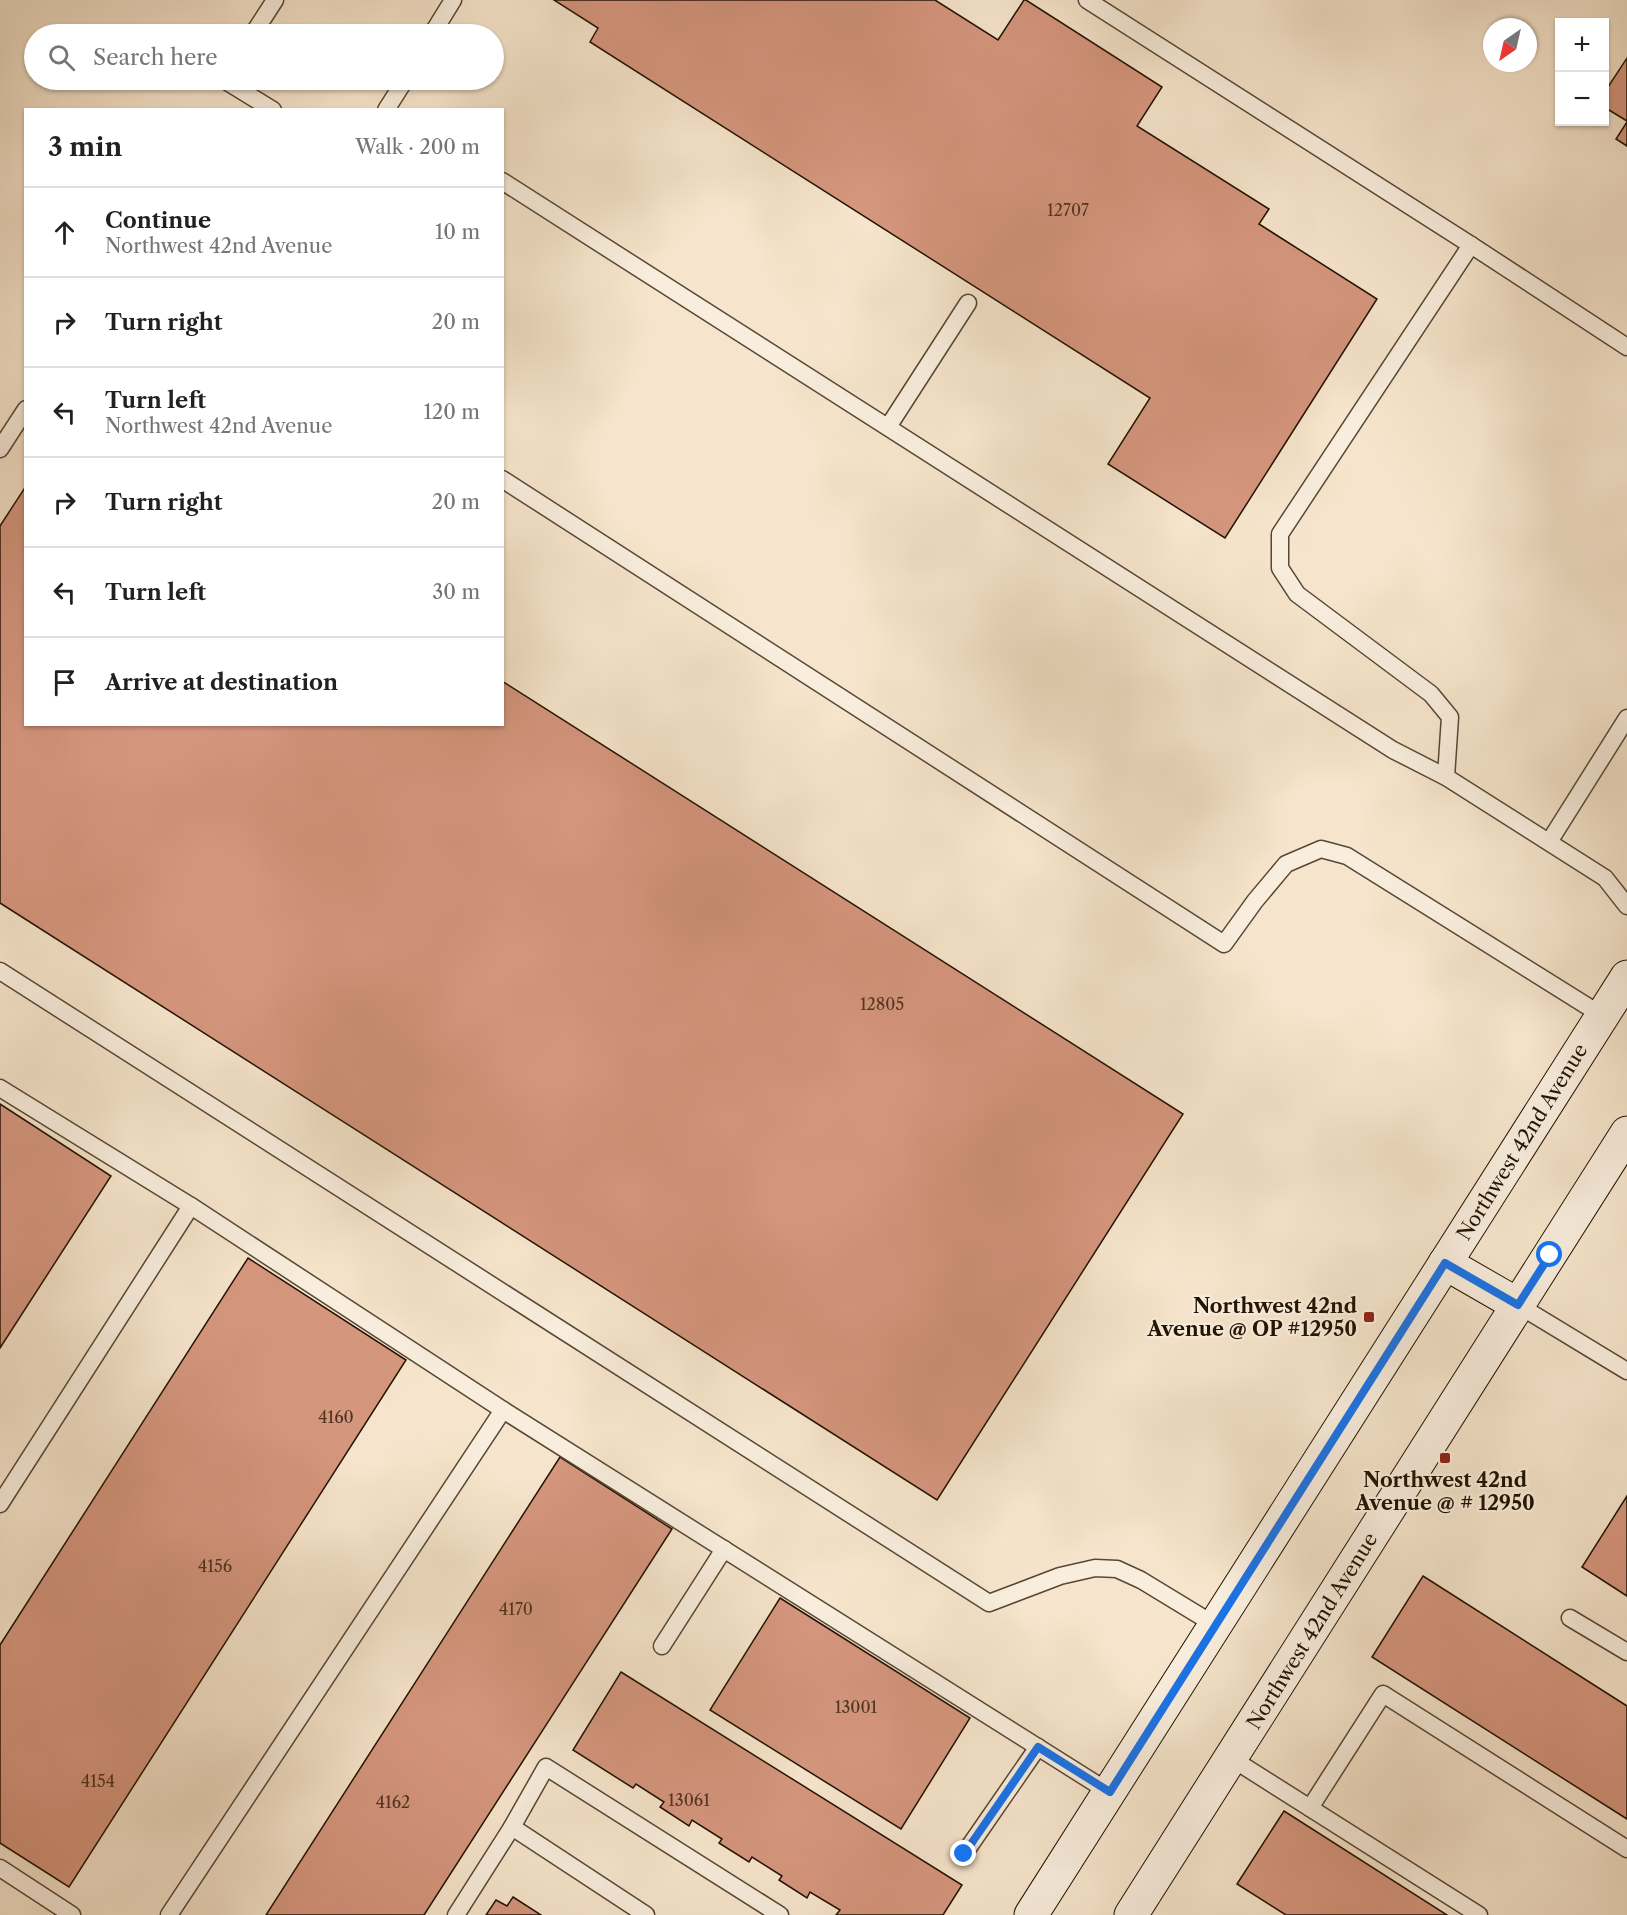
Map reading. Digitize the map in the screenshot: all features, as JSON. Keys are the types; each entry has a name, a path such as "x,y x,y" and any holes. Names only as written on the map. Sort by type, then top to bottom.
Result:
{"main road":[{"name":"Northwest 42nd Avenue","path":"1031,1915 1627,977"},
{"name":"Northwest 42nd Avenue","path":"1131,1915 1627,1133"},
{"path":"1445,1263 1518,1305"}],"lane":[{"path":"259,24 275,0"},
{"path":"438,24 453,0"},
{"path":"1087,0 1471,244 1627,347"},
{"path":"240,90 270,108"},
{"path":"389,108 399,90"},
{"path":"504,182 1393,750 1446,777 1605,878 1627,906"},
{"path":"1446,777 1450,717 1431,694 1297,594 1280,568 1281,534 1471,244"},
{"path":"888,427 968,303"},
{"path":"0,449 24,412"},
{"path":"504,480 1224,944 1255,901 1286,864 1321,849 1347,856 1603,1016"},
{"path":"1549,842 1627,718"},
{"path":"0,971 989,1603 1060,1576 1095,1568 1117,1569 1141,1580 1215,1625"},
{"path":"0,1088 191,1206 503,1410 1110,1792"},
{"path":"0,1504 191,1206"},
{"path":"1518,1305 1627,1371"},
{"path":"169,1915 503,1410"},
{"path":"662,1646 724,1550"},
{"path":"1570,1618 1627,1652"},
{"path":"1310,1808 1383,1694 1627,1849"},
{"path":"964,1854 1038,1747"},
{"path":"1231,1758 1479,1915"},
{"path":"456,1915 512,1827 546,1767 780,1915"},
{"path":"512,1827 646,1915"},
{"path":"0,1868 72,1915"}],"building":[{"path":"554,0 935,0 998,40 1026,0 1162,87 1137,126 1269,209 1259,224 1377,299 1225,538 1108,464 1150,398 590,42 598,28"},
{"path":"1627,58 1627,121 1609,110 1609,85"},
{"path":"1627,122 1627,146 1616,139"},
{"path":"24,489 24,726 504,726 504,682 1183,1114 937,1500 0,903 0,526"},
{"path":"0,1104 111,1176 0,1348"},
{"path":"248,1258 406,1360 69,1887 0,1843 0,1645"},
{"path":"560,1457 672,1529 424,1915 266,1915"},
{"path":"1627,1496 1627,1596 1582,1567"},
{"path":"1423,1576 1627,1706 1627,1819 1372,1657"},
{"path":"780,1598 970,1718 901,1829 710,1710"},
{"path":"621,1672 962,1885 943,1915 836,1915 840,1910 810,1892 807,1898 779,1880 782,1876 752,1857 749,1862 719,1843 722,1839 692,1820 689,1826 660,1807 664,1802 636,1784 633,1788 573,1750"},
{"path":"1284,1811 1447,1915 1286,1915 1237,1884"},
{"path":"513,1897 541,1915 486,1915 496,1900 507,1906"}],"place":[{"name":"Northwest 42nd Avenue @ OP #12950","path":"1369,1317"},
{"name":"Northwest 42nd Avenue @ # 12950","path":"1445,1458"}],"route":[{"path":"964,1854 1038,1747 1110,1792 1445,1263 1518,1305 1550,1255"}]}
